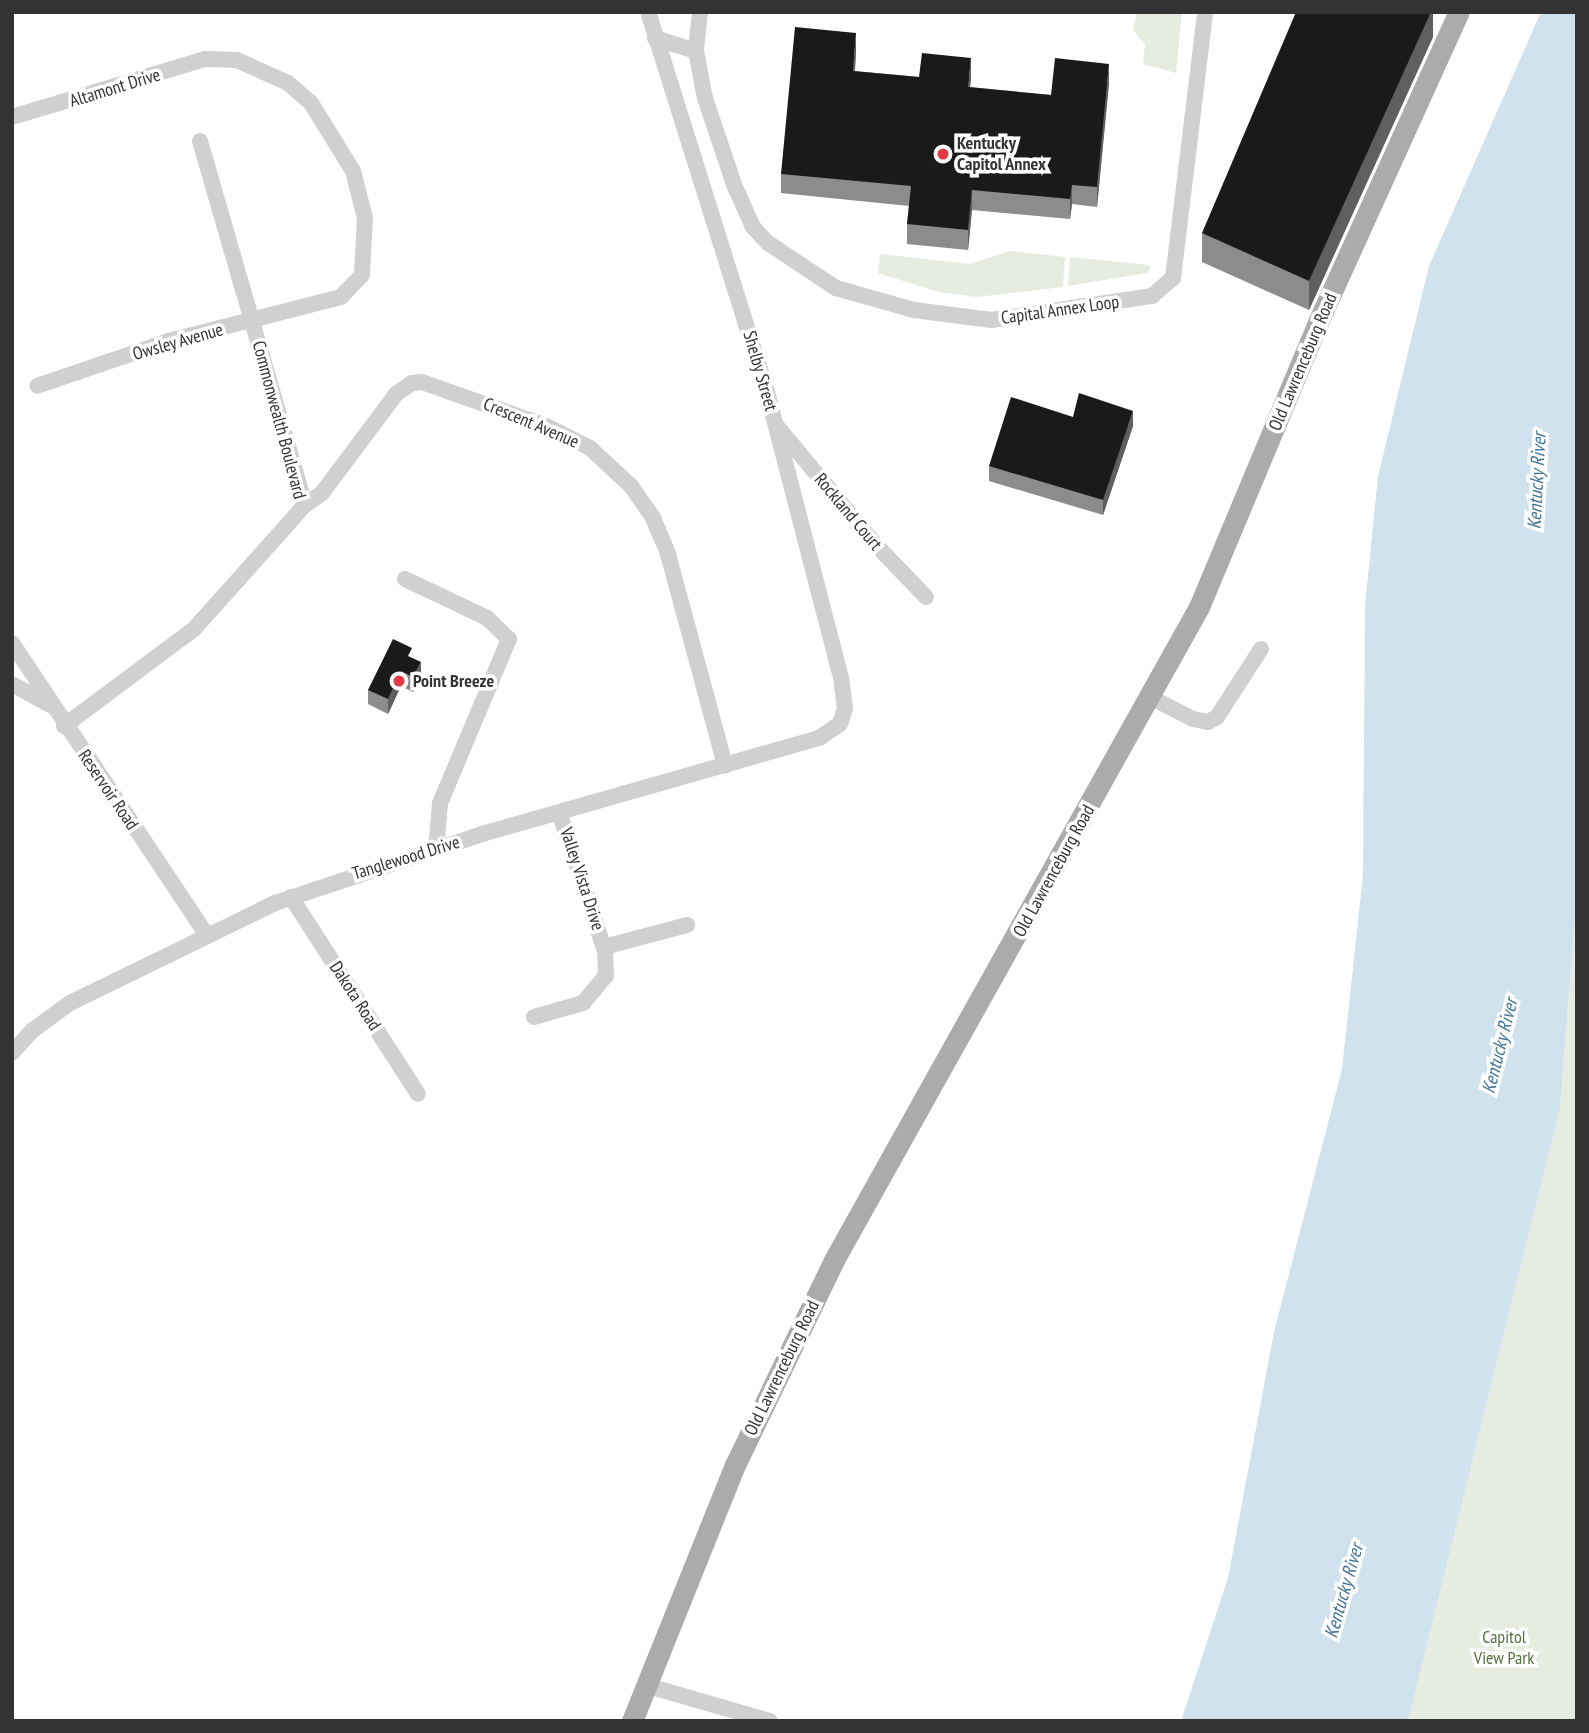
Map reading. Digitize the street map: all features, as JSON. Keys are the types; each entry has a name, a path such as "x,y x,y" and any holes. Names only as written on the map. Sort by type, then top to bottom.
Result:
{"main road":[{"name":"Old Lawrenceburg Road","path":"632,1721 735,1465 834,1260 1199,607 1325,308 1459,12"}],"street":[{"name":"Shelby Street","path":"648,12 774,423 841,678 845,709 832,732"},
{"name":"Capital Annex Loop","path":"700,12 696,51 705,98 753,226 784,257 836,288 914,310 991,320 1152,296 1173,278 1180,251 1205,12"},
{"path":"655,38 696,51"},
{"name":"Altamont Drive","path":"12,117 218,57"},
{"name":"Owsley Avenue","path":"37,386 169,341 252,322 349,293 365,264 365,218 353,171 325,121 300,92 264,70 218,57"},
{"name":"Commonwealth Boulevard","path":"64,726 194,629 305,505 200,142"},
{"name":"Crescent Avenue","path":"305,505 322,493 397,394 412,383 445,387 590,448 631,486 662,536 725,765"},
{"name":"Rockland Court","path":"774,423 874,543 926,597"},
{"path":"405,579 487,618 509,639 440,803 436,850"},
{"name":"Reservoir Road","path":"12,643 64,726 207,935"},
{"path":"1150,696 1193,719 1208,722 1217,718 1261,649"},
{"path":"12,684 51,705"},
{"name":"Tanglewood Drive","path":"12,1053 42,1023 70,1003 291,897 559,812 832,732"},
{"name":"Valley Vista Drive","path":"534,1017 593,996 606,976 604,947 559,812"},
{"name":"Dakota Road","path":"291,897 418,1094"},
{"name":"Valley Vista Drive","path":"604,947 687,925"},
{"path":"645,1685 771,1721"}],"green space":[{"path":"1137,12 1182,12 1176,73 1143,64 1145,44 1133,30"},
{"path":"1010,251 1065,257 1063,287 977,297 938,292 878,273 880,254 970,264"},
{"path":"1070,257 1149,265 1151,268 1147,273 1068,286"},
{"name":"Capitol View Park","path":"1577,892 1577,1721 1408,1721 1560,1108"}],"water":[{"name":"Kentucky River","path":"1541,12 1577,12 1577,892 1560,1108 1408,1721 1181,1721 1228,1578 1274,1332 1342,1069 1363,875 1365,606 1378,476 1429,266"}],"building":[{"path":"1296,12 1431,12 1309,281 1202,233"},
{"name":"Kentucky Capitol Annex","path":"795,27 856,33 853,71 919,77 922,53 971,58 968,87 1051,95 1055,58 1109,64 1097,187 1072,185 1070,199 972,190 968,230 907,224 911,186 781,174"},
{"path":"1079,393 1133,411 1103,500 989,466 1011,397 1073,417"},
{"path":"393,639 412,648 408,656 421,662 413,677 401,671 388,699 368,690"}],"place":[{"name":"Kentucky Capitol Annex","path":"943,154"},
{"name":"Point Breeze","path":"399,681"}]}
